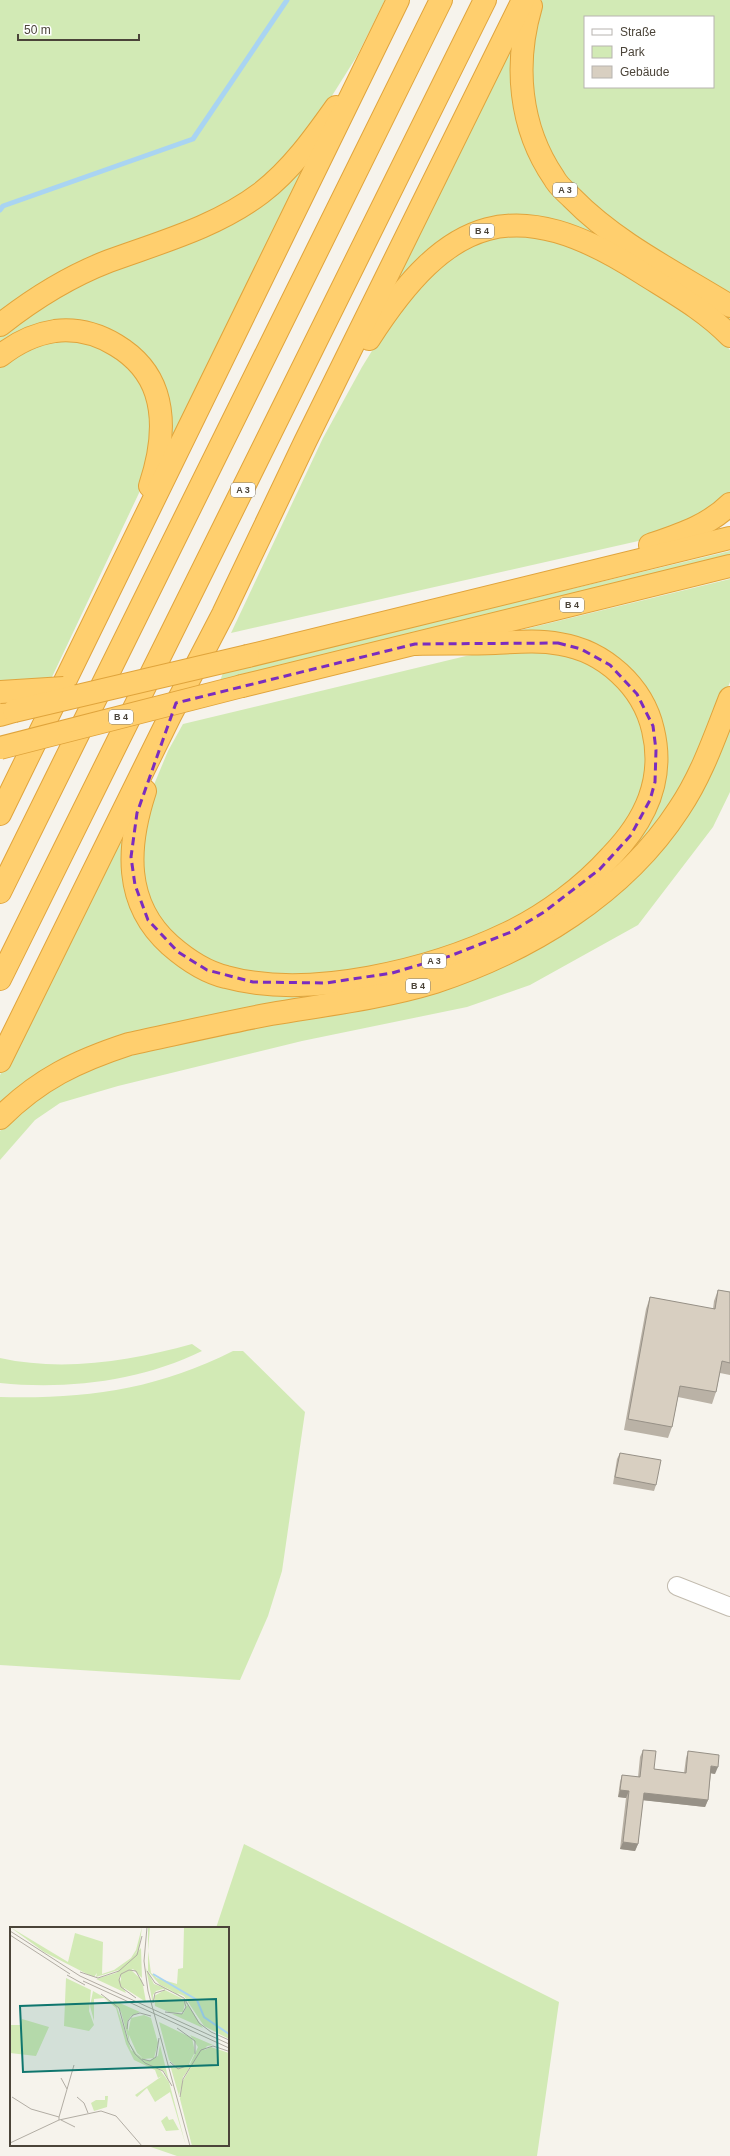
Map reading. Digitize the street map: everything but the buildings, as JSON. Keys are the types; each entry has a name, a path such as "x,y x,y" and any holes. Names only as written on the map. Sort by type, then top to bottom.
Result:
{"highway":[{"path":"0,814 398,0"},
{"path":"0,892 441,0"},
{"name":"A 3","path":"0,979 485,0"},
{"path":"0,1061 170,716 223,614 305,442 523,0"},
{"name":"A 3","path":"533,0 524,31 521,53 523,102 529,125 542,158 554,179 585,211 612,233 730,306"},
{"path":"0,326 16,313 70,279 108,262 177,237 210,223 238,209 260,194 280,177 302,152 369,60"},
{"name":"B 4","path":"305,442 354,363 401,293 418,274 446,250 466,238 488,229 509,225 530,225 563,232 582,240 633,267 685,300 705,314 730,336"},
{"path":"0,356 14,346 55,331 80,332 93,335 117,345 135,360 151,380 160,407 162,423 160,448 152,479 124,559"},
{"path":"530,588 687,532 707,522 730,504"},
{"path":"7,713 530,588 730,538"},
{"name":"B 4","path":"0,748 242,686 730,566"},
{"name":"A 3","path":"170,716 137,813 131,857 135,885 140,903 148,920 165,941 178,952 207,970 225,977 281,984 326,983 365,978 392,973 450,956 511,932 567,896 600,869 631,835 647,806 655,782 656,750 652,726 642,702 632,687 610,665 581,649 558,643 532,642 414,644"},
{"path":"0,692 77,687 143,680"},
{"name":"B 4","path":"0,1118 38,1085 64,1069 99,1054 129,1044 433,982 487,962 536,938 601,893 644,854 665,829 679,809 699,774 730,698"}],"street":[{"path":"677,1586 730,1607"}],"highlighted area":[{"path":"558,643 581,649 610,665 637,694 653,726 656,750 655,782 650,800 631,835 600,869 544,912 511,932 450,956 392,973 326,983 253,982 207,970 178,952 148,920 135,885 131,857 137,813 176,703 415,644"}],"green space":[{"path":"0,0 385,0 357,56 301,145 242,199 0,320"},
{"path":"542,0 730,0 730,300 624,234 562,177 548,151 529,94 534,18"},
{"path":"508,49 512,49 543,173 730,314 730,327 707,307 508,218 387,296"},
{"path":"313,156 154,490 167,408 96,329 0,349 0,335 30,310"},
{"path":"521,232 580,247 677,304 727,346 730,350 730,495 728,498 656,537 231,633 323,438 362,367 399,307 426,277 476,242"},
{"path":"68,337 116,352 142,383 153,420 150,463 139,493 52,677 28,680 0,688 0,364 20,350"},
{"path":"730,551 730,559 220,681 224,670 270,661"},
{"path":"730,579 730,682 701,758 684,792 666,818 643,846 617,872 557,920 502,948 433,975 147,1034 106,1046 87,1053 50,1071 32,1082 0,1110 0,1075 117,835 123,843 131,895 144,928 158,946 179,963 218,983 235,987 261,989 304,989 356,987 390,983 424,975 461,963 501,946 541,924 580,899 613,869 640,835 657,798 662,757 660,733 656,718 645,696 631,677 615,663 598,652 558,640 493,637"},
{"path":"554,650 600,668 632,699 648,738 648,787 623,836 541,907 422,959 300,978 218,969 175,943 140,885 148,799 168,751 183,724 466,656 495,651"},
{"path":"730,723 730,792 713,827 638,925 530,985 467,1007 302,1041 118,1086 60,1103 35,1120 0,1160 0,1131 24,1106 100,1062 206,1036 611,896"},
{"path":"192,1344 202,1351 154,1370 129,1376 77,1384 25,1385 0,1383 0,1358 48,1364 97,1363 121,1360"},
{"path":"233,1351 243,1351 305,1412 282,1571 268,1616 240,1680 0,1665 0,1397 62,1396 91,1394 120,1389 176,1375"},
{"path":"244,1844 559,2002 537,2156 177,2156 148,2146 229,2146 229,1927 216,1927"}],"waterway":[{"path":"0,210 3,206 193,139 287,0"}]}
